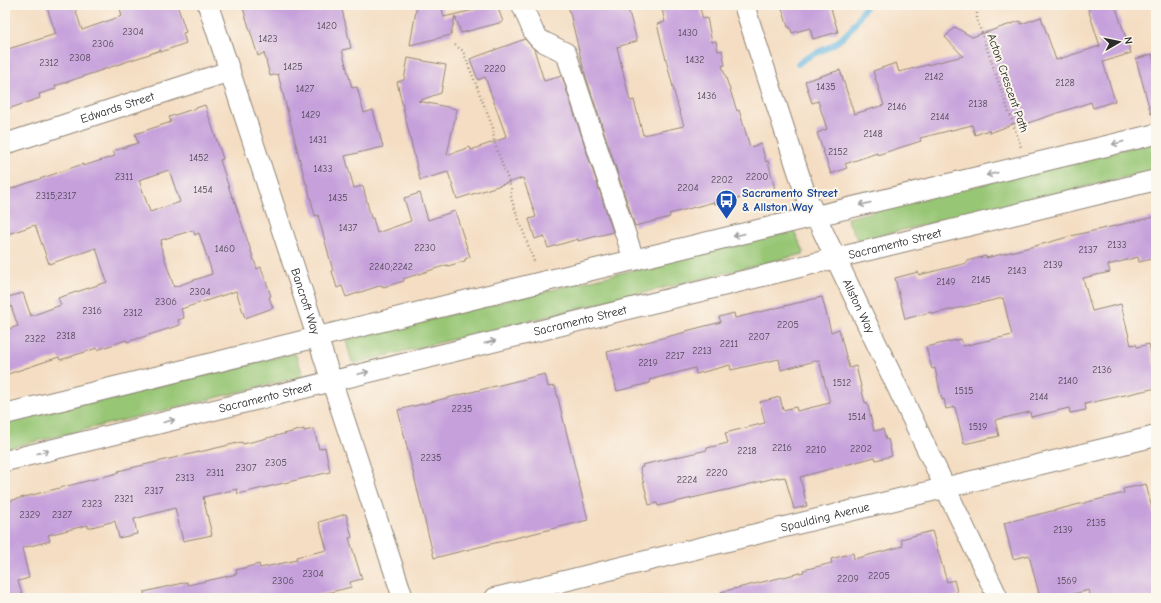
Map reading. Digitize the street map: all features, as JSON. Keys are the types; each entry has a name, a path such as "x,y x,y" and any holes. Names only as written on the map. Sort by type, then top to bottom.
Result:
{"street":[{"name":"Bancroft Way","path":"208,5 403,598"},
{"path":"522,5 534,33 540,40 566,53 634,260"},
{"name":"Allston Way","path":"744,5 806,196 998,598"},
{"name":"Edwards Street","path":"5,144 230,71"},
{"path":"5,414 542,282 1156,134"},
{"name":"Sacramento Street","path":"5,461 1156,180"},
{"name":"Spaulding Avenue","path":"495,598 1156,436"}],"path":[{"name":"Acton Crescent Path","path":"976,5 977,20 1027,165"},
{"path":"455,45 463,51 493,128 494,142 511,188 511,198 542,282"}],"green space":[{"path":"1156,141 1156,170 860,240 857,239 847,219 847,218"},
{"path":"793,231 804,252 803,254 356,363 352,362 346,341 346,340"},
{"path":"295,353 303,374 301,377 5,449 5,422"}],"building":[{"path":"46,5 74,5 82,30 122,16 119,5 177,5 186,32 183,33 186,43 55,86 56,89 39,94 40,98 5,110 5,50 56,34"},
{"path":"242,5 341,5 351,48 342,50 352,88 357,87 364,113 373,110 383,147 345,156 354,188 363,186 371,218 373,218 377,233 411,221 404,198 420,193 428,220 455,211 470,257 465,259 465,261 403,279 404,281 383,287 382,285 346,297 342,286 337,288 318,215 315,216 306,184 278,74 270,76 264,53 258,56"},
{"path":"417,5 441,5 444,17 482,8 481,5 497,5 503,22 461,33 455,16 451,35 410,45"},
{"path":"568,5 627,5 637,41 617,47 630,101 634,100 643,135 684,126 657,24 665,22 661,5 699,5 703,19 707,18 712,42 716,41 718,51 722,50 725,65 722,66 737,111 739,110 750,147 761,144 766,162 768,161 775,190 714,204 714,202 669,214 670,217 635,226 584,71"},
{"path":"792,5 830,5 838,32 813,39 810,28 792,33 790,27 788,27 782,8"},
{"path":"1089,5 1115,5 1131,53 1103,62 1115,101 1093,108 1091,102 1022,125 1021,121 990,133 989,130 975,135 972,125 920,138 921,141 877,155 877,153 845,164 847,168 831,174 817,133 827,129 818,101 812,103 805,81 840,70 854,114 884,105 873,71 896,63 899,72 963,56 945,37 955,27 972,37 1020,21 1021,24 1041,17 1056,60 1100,46 1088,9 1090,8"},
{"path":"525,39 534,49 544,81 562,76 613,232 578,241 578,239 548,248 544,236 535,239 529,219 536,217 523,178 457,199 448,172 420,180 397,82 404,80 408,58 446,65 441,93 418,101 457,109 447,155 470,147 471,150 505,138 506,136 485,77 478,80 470,59"},
{"path":"1152,54 1156,68 1156,113 1151,114 1136,59"},
{"path":"205,105 223,159 220,160 232,197 257,269 261,267 271,296 269,297 273,308 245,318 236,291 181,309 184,318 178,320 180,325 127,342 126,340 60,360 59,357 5,375 5,330 18,326 8,297 23,293 31,316 61,305 58,298 107,282 96,248 49,264 35,225 5,235 5,191 83,164 83,166 115,156 113,151 138,143 135,134 171,122 169,117","holes":["169,170 180,202 150,212 139,180","193,230 195,235 199,233 212,274 174,287 160,244 162,244 161,240"]},
{"path":"1154,217 1156,227 1156,258 1139,262 1138,257 1108,265 1110,272 1083,278 1092,311 1121,304 1131,345 1136,344 1137,347 1149,344 1156,374 1156,388 1085,404 1086,410 1070,413 1069,408 1031,417 1030,412 995,420 999,436 964,444 955,407 946,409 944,399 942,400 935,368 932,369 926,347 961,339 963,346 1012,335 1003,298 932,314 931,312 905,319 895,278 918,272 919,275 967,263 967,261 986,256 986,258 1075,235"},
{"path":"822,297 831,332 839,329 849,368 856,366 865,403 867,402 874,431 883,429 886,440 888,439 892,456 876,460 875,457 800,477 807,506 794,509 785,477 778,477 658,506 657,503 649,505 640,468 643,467 642,465 707,450 707,448 728,443 725,433 765,423 760,402 780,397 783,410 796,407 797,411 830,403 819,360 781,370 779,359 731,370 730,365 696,374 695,368 649,380 650,383 617,391 607,352 721,322 719,317 734,313 735,318"},
{"path":"545,374 548,387 555,386 588,520 434,558 398,410"},
{"path":"304,429 304,431 314,429 319,449 325,447 330,472 238,494 237,489 203,497 212,535 183,541 175,508 134,519 137,534 119,538 115,521 88,528 88,525 48,535 50,541 22,548 29,578 18,581 23,598 5,598 5,502 118,473 118,471"},
{"path":"1146,484 1156,525 1156,598 1090,598 1089,590 1057,598 1040,598 1029,555 1013,559 1004,523 1124,493 1123,489"},
{"path":"346,514 352,537 349,538 362,579 350,582 351,587 307,598 145,598 144,592 187,582 188,585 237,574 236,570 259,564 260,568 297,560 296,557 327,550 319,522"},
{"path":"932,531 947,582 954,580 958,596 951,598 722,598 721,592 804,572 803,570 832,563 831,559 853,553 854,559 903,546 901,539"}],"waterway":[{"path":"798,64 829,47 849,32 866,5"}],"place":[{"name":"Sacramento Street & Allston Way","path":"726,220"}]}
